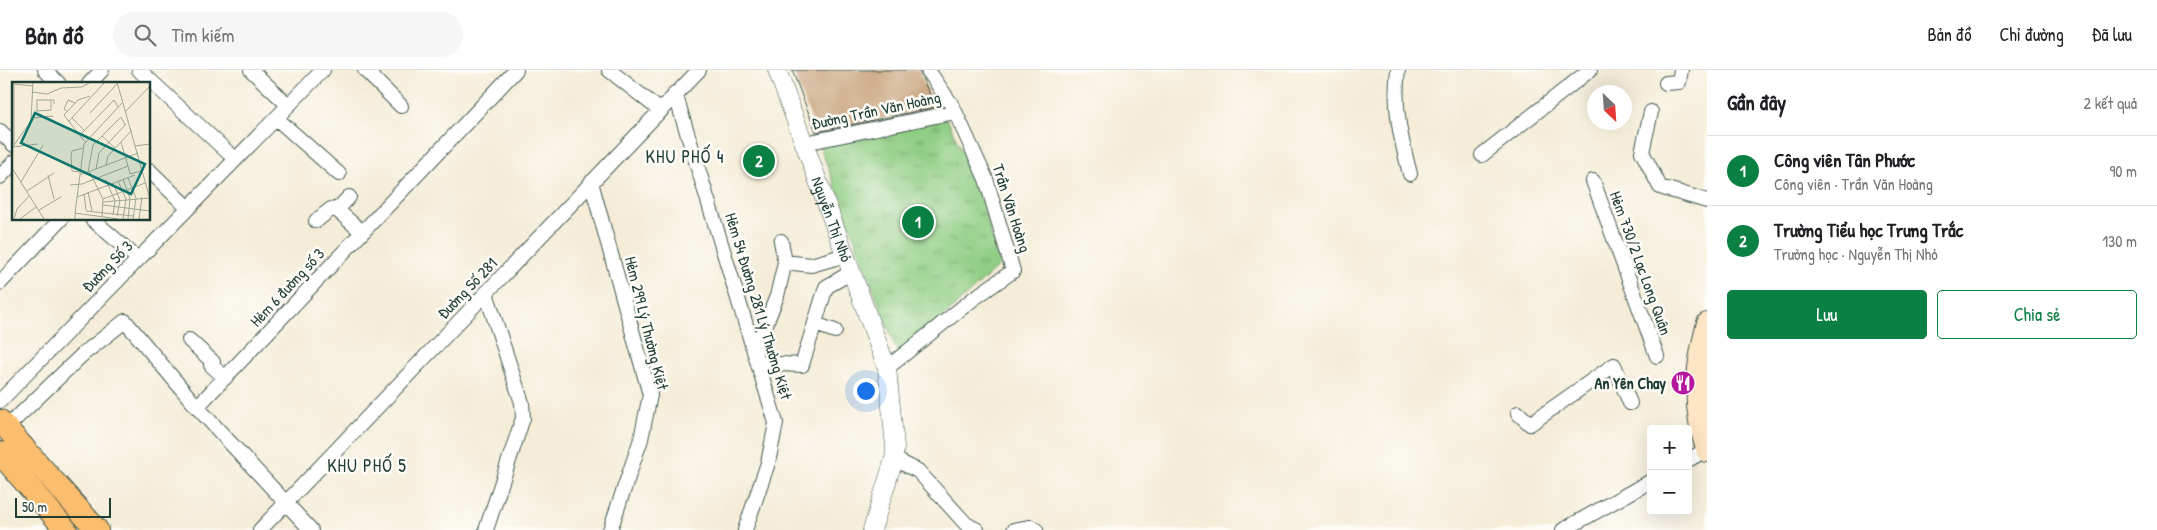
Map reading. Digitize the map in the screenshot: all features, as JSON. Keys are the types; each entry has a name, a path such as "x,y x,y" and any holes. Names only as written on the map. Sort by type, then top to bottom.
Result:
{"main road":[{"path":"1706,451 1695,403 1699,356 1707,323"},
{"path":"3,425 97,530"},
{"path":"0,452 66,530"}],"street":[{"path":"45,70 57,82"},
{"path":"91,82 102,70"},
{"path":"139,70 236,159"},
{"path":"251,70 288,105"},
{"name":"Đường Số 3","path":"0,401 323,70"},
{"path":"365,70 401,106"},
{"name":"Hẻm 6 đường số 3","path":"197,407 516,70"},
{"path":"609,70 661,112"},
{"name":"Đường Số 281","path":"260,530 591,182 661,112 676,93 699,70"},
{"name":"Nguyễn Thị Nhỏ","path":"777,70 887,368 895,429 894,459 872,530"},
{"name":"Trần Văn Hoàng","path":"887,368 973,299 1013,271 986,179 955,112 928,70"},
{"path":"1398,70 1396,105 1400,135 1410,174"},
{"path":"1482,155 1590,70"},
{"path":"1666,83 1679,82 1680,70"},
{"name":"Hẻm 54 Đường 281 Lý Thường Kiệt","path":"676,93 776,423 768,463 746,530"},
{"name":"Đường Trần Văn Hoàng","path":"805,143 955,112"},
{"path":"1651,112 1642,152 1660,187 1707,201"},
{"path":"276,118 339,174"},
{"path":"0,132 12,143"},
{"path":"0,177 12,164"},
{"path":"150,171 188,208"},
{"name":"Hẻm 730/2 Lạc Long Quân","path":"1593,181 1657,356"},
{"name":"Hẻm 299 Lý Thường Kiệt","path":"591,182 650,395 641,439 610,530"},
{"path":"337,210 349,197"},
{"path":"316,221 331,209 337,210 362,232"},
{"path":"0,283 60,220"},
{"path":"93,220 138,259"},
{"path":"782,241 785,262 777,296 757,357 802,365 826,287 852,272"},
{"path":"785,262 810,265 846,255"},
{"path":"486,293 522,403 523,418 486,530"},
{"path":"3,425 82,354 125,321 197,407 311,530"},
{"path":"815,324 835,331"},
{"path":"189,340 213,362 211,365 225,378"},
{"path":"1518,413 1530,424 1614,365 1630,403"},
{"path":"1692,458 1706,451"},
{"path":"894,459 918,471 966,524 977,530"},
{"path":"1563,530 1647,483"},
{"path":"1014,530 1031,527 1036,530"}],"green space":[{"path":"947,119 975,179 1000,265 899,357 819,144"}],"building":[{"path":"792,70 918,70 936,107 816,132"}],"place":[{"name":"Trường Tiểu học Trưng Trắc","path":"759,161"},
{"name":"Công viên Tân Phước","path":"918,222"},
{"name":"An Yên Chay","path":"1683,383"}],"district":[{"name":"KHU PHỐ 4","path":"685,156"},
{"name":"KHU PHỐ 5","path":"367,465"}]}
